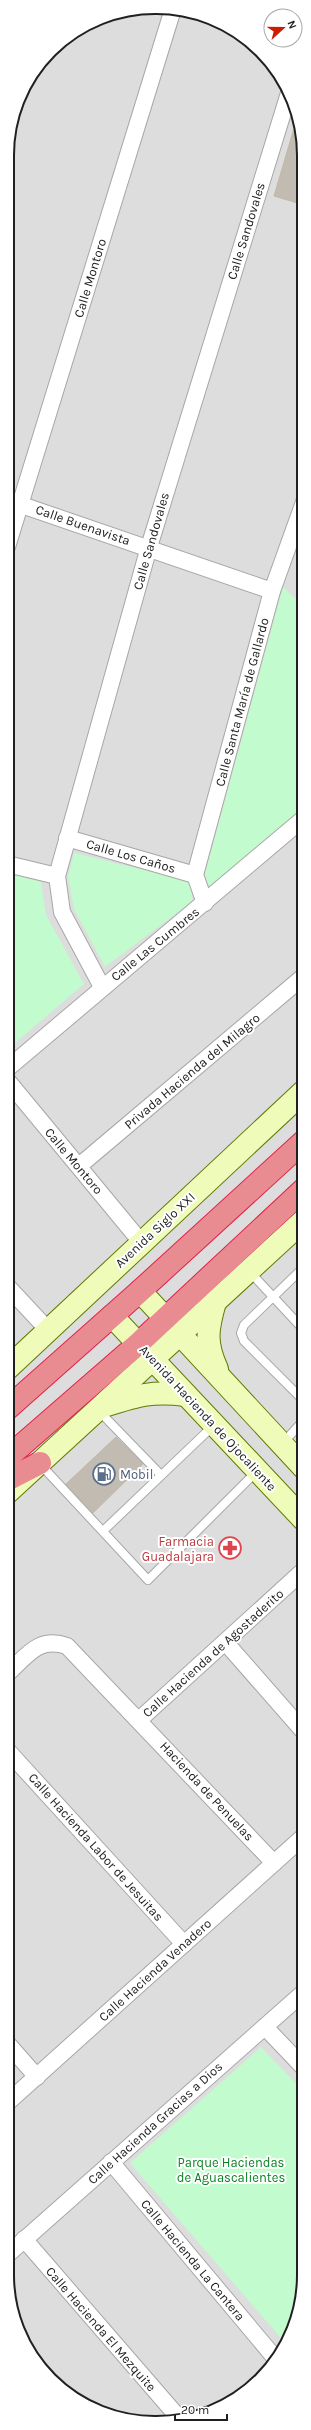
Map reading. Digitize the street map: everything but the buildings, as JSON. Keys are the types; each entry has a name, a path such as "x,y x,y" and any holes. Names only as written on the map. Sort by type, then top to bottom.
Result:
{"highway":[{"path":"14,1403 140,1291 297,1147"},
{"path":"14,1453 146,1352 165,1318 297,1195"},
{"path":"14,1476 40,1463"}],"street":[{"name":"Calle Montoro","path":"14,502 171,15"},
{"name":"Calle Sandovales","path":"102,987 62,912 57,876 149,547 286,102"},
{"name":"Calle Buenavista","path":"14,502 149,547 272,591"},
{"name":"Calle Santa María de Gallardo","path":"195,875 272,591 297,521"},
{"name":"Calle Las Cumbres","path":"14,1063 102,987 205,904 297,824"},
{"name":"Calle Los Caños","path":"67,838 195,875"},
{"path":"14,866 57,876"},
{"path":"195,875 205,904"},
{"name":"Privada Hacienda del Milagro","path":"79,1166 297,982"},
{"name":"Calle Montoro","path":"14,1088 141,1242"},
{"name":"Avenida Siglo XXI","path":"14,1363 50,1331 141,1242 297,1097"},
{"path":"14,1487 100,1408 146,1352 180,1334 297,1227"},
{"path":"140,1291 297,1460"},
{"path":"14,1293 50,1331"},
{"path":"215,1302 209,1323 207,1341 221,1380"},
{"name":"Avenida Hacienda de Ojocaliente","path":"112,1316 297,1513"},
{"path":"100,1408 142,1394 159,1392 186,1395"},
{"name":"Calle Hacienda de Agostaderito","path":"140,1720 297,1577"},
{"name":"Hacienda de Penuelas","path":"14,1668 42,1643 54,1642 67,1646 140,1720 274,1863"},
{"path":"226,1643 297,1724"},
{"name":"Calle Hacienda Labor de Jesuitas","path":"14,1758 184,1944"},
{"name":"Calle Hacienda Venadero","path":"14,2097 297,1842"},
{"name":"Calle Hacienda Gracias a Dios","path":"14,2248 297,1998"},
{"path":"265,2026 297,2060"},
{"path":"14,2051 36,2077"},
{"name":"Calle Hacienda La Cantera","path":"111,2162 272,2354"},
{"name":"Calle Hacienda El Mezquite","path":"24,2239 176,2415"}],"lane":[{"path":"250,1271 297,1323"},
{"path":"297,1274 244,1326 241,1333 244,1341 297,1394"},
{"path":"100,1408 161,1475"},
{"path":"103,1531 214,1425"},
{"path":"282,1444 297,1428"},
{"path":"40,1463 148,1580 257,1470"}],"shaded area":[{"path":"165,14 192,19 210,25 242,43 256,55 268,69 286,101 292,119 297,146 297,2284 292,2311 286,2329 268,2361 256,2375 242,2387 210,2405 174,2415 146,2416 119,2411 101,2405 69,2387 55,2375 43,2361 25,2329 19,2311 14,2284 14,146 19,119 25,101 43,69 55,55 69,43 101,25 137,15"}],"green space":[{"path":"283,587 297,600 297,813 211,892 205,874"},
{"path":"74,853 189,881 193,901 105,967 74,909 68,877"},
{"path":"14,875 41,882 46,915 84,984 14,1044"},
{"name":"Parque Haciendas de Aguascalientes","path":"261,2047 297,2085 297,2284 292,2311 281,2338 130,2163"}],"place":[{"name":"Mobil","path":"104,1474"},
{"name":"Farmacia Guadalajara","path":"230,1548"}]}
